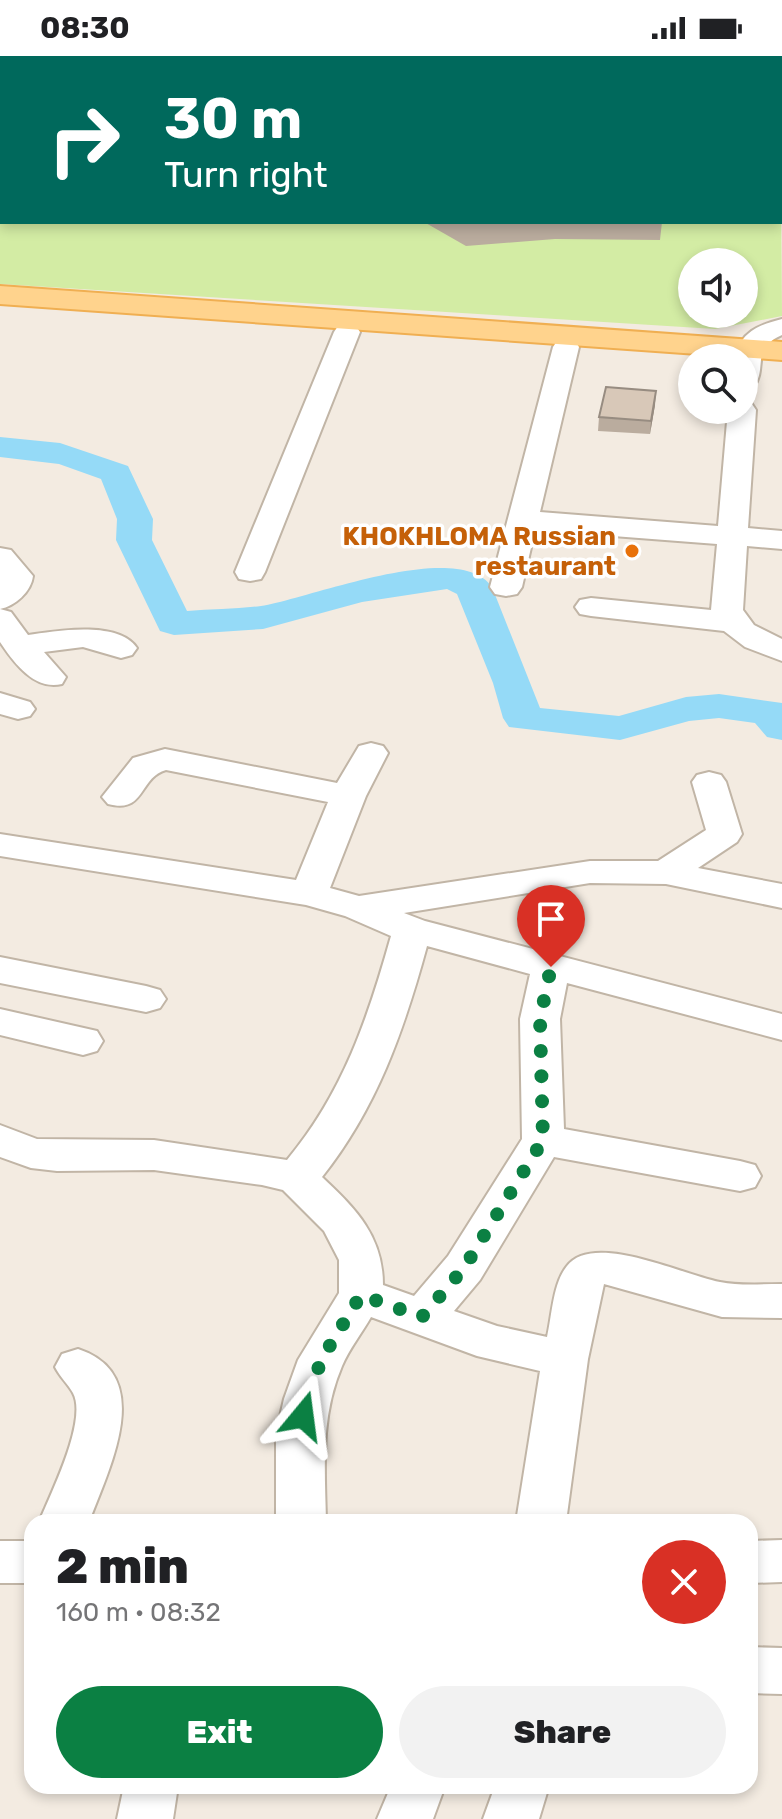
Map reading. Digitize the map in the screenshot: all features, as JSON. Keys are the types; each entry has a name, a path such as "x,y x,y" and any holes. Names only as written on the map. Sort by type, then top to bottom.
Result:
{"main road":[{"path":"0,295 678,358"},
{"path":"0,307 365,329 678,357"},
{"path":"758,359 782,351"},
{"path":"758,364 782,365"}],"street":[{"path":"757,344 763,333 782,327"},
{"path":"250,572 365,329"},
{"path":"506,587 566,347"},
{"path":"731,622 727,610 741,424"},
{"path":"522,520 782,540"},
{"path":"0,557 17,576 16,584 0,600"},
{"path":"591,607 731,622 751,638 782,651"},
{"path":"0,619 19,646 50,677"},
{"path":"19,646 85,637 121,648"},
{"path":"309,894 348,796 371,753"},
{"path":"120,797 145,765 165,759 348,796"},
{"path":"666,873 724,834 709,782"},
{"path":"0,845 309,894 358,908 412,930 782,1027"},
{"path":"358,908 566,874 666,873 782,896"},
{"path":"297,1178 325,1146 349,1110 382,1039 412,930"},
{"path":"422,1317 471,1258 543,1140 540,1019 551,967"},
{"path":"0,970 146,999"},
{"path":"0,1022 83,1041"},
{"path":"0,1140 31,1153 57,1156 154,1155 297,1178 341,1221 361,1260 361,1295 321,1360 307,1399 300,1434 301,1514"},
{"path":"543,1140 740,1176"},
{"path":"542,1514 565,1359 582,1278 591,1269 603,1267 722,1300 782,1301"},
{"path":"361,1295 493,1343 565,1359"},
{"path":"67,1514 96,1436 99,1403 95,1387 78,1367"},
{"path":"758,1562 782,1561"},
{"path":"0,1562 24,1562"},
{"path":"758,1670 782,1671"},
{"path":"145,1819 150,1794"},
{"path":"405,1819 415,1794"},
{"path":"511,1819 519,1794"}],"green space":[{"path":"0,224 781,224 782,316 758,321 758,248 678,248 678,327 0,284"}],"building":[{"path":"606,387 656,391 651,421 599,417"}],"waterway":[{"path":"0,447 60,453 116,473 135,519 134,540 174,623 263,617 360,591 452,577 473,587 513,683 523,718 620,728 686,709 719,706 768,712 782,728"}],"place":[{"name":"KHOKHLOMA Russian restaurant","path":"632,551"}],"route":[{"path":"303,1416 321,1360 361,1295 422,1317 464,1268 543,1140 540,1019 551,967"}]}
